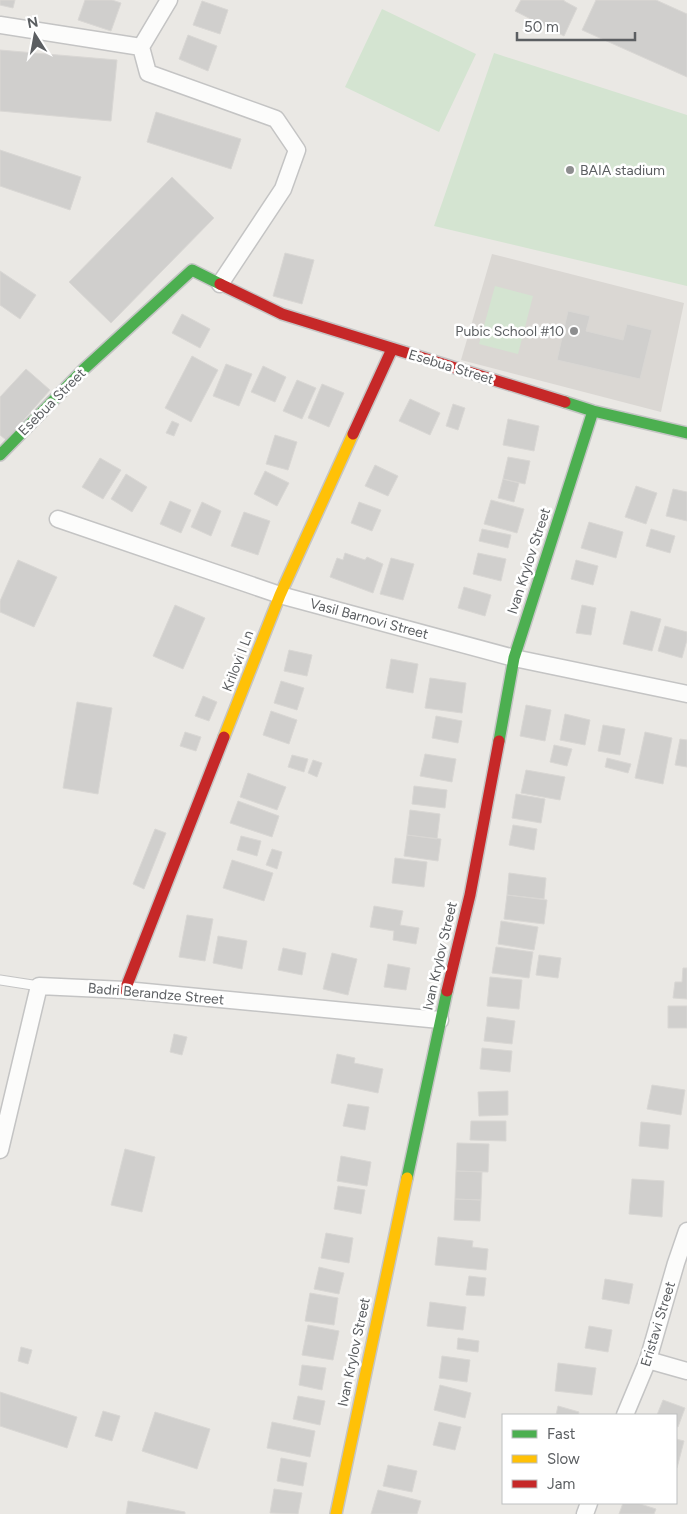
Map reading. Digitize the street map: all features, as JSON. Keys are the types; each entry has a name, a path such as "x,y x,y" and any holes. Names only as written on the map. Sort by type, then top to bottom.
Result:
{"street":[{"path":"169,0 141,47 148,73 276,119 297,150 282,189 220,284"},
{"path":"0,25 141,47"},
{"name":"Esebua Street","path":"0,455 84,369 192,270 282,314 592,411 687,433"},
{"name":"Krilovi I Ln","path":"125,990 280,595 392,349"},
{"name":"Ivan Krylov Street","path":"336,1514 440,1020 470,895 514,658 592,411"},
{"name":"Vasil Barnovi Street","path":"58,519 280,595 514,658 687,694"},
{"path":"0,1150 39,986"},
{"name":"Badri Berandze Street","path":"39,986 125,990 440,1020"},
{"name":"Eristavi Street","path":"625,1414 648,1360 687,1231"},
{"path":"648,1360 687,1371"}],"lane":[{"path":"0,980 39,986"}],"shaded area":[{"name":"Pubic School #10","path":"492,254 684,303 661,412 461,360"}],"green space":[{"path":"382,9 476,54 439,132 345,87"},
{"name":"BAIA stadium","path":"494,53 687,115 687,286 434,226"},
{"path":"495,286 533,296 518,354 479,344"}],"building":[{"path":"0,0 15,0 13,8 0,5"},
{"path":"85,0 112,0 121,3 111,31 78,20"},
{"path":"521,0 564,0 577,8 564,36 515,11"},
{"path":"596,0 656,0 687,14 687,77 582,30"},
{"path":"202,1 228,10 220,34 193,25"},
{"path":"188,35 217,46 208,71 179,59"},
{"path":"0,50 117,60 111,121 0,111"},
{"path":"156,112 241,139 231,169 147,142"},
{"path":"0,150 81,177 70,210 0,186"},
{"path":"172,177 214,218 111,323 69,282"},
{"path":"285,253 314,260 302,304 273,296"},
{"path":"0,271 36,295 20,319 0,305"},
{"path":"568,311 590,316 586,331 623,340 627,324 652,330 640,379 557,360"},
{"path":"182,314 210,329 200,348 172,333"},
{"path":"192,356 218,370 191,422 165,408"},
{"path":"226,364 252,374 239,406 213,396"},
{"path":"263,366 286,377 275,402 251,392"},
{"path":"26,369 50,390 6,440 0,435 0,397"},
{"path":"297,380 316,388 302,419 283,411"},
{"path":"322,384 344,393 329,427 308,418"},
{"path":"410,399 440,413 430,435 399,421"},
{"path":"453,404 465,408 458,430 446,426"},
{"path":"508,419 539,426 534,451 503,445"},
{"path":"172,421 179,424 174,436 166,433"},
{"path":"275,435 297,442 288,470 266,464"},
{"path":"508,457 530,461 525,484 503,479"},
{"path":"100,458 121,470 103,499 82,487"},
{"path":"375,465 398,476 388,496 365,486"},
{"path":"265,471 289,483 277,506 254,494"},
{"path":"126,474 147,487 132,512 111,499"},
{"path":"503,479 519,483 514,502 498,498"},
{"path":"636,486 657,493 646,524 625,517"},
{"path":"673,489 687,492 687,521 666,516"},
{"path":"491,500 524,509 517,533 484,524"},
{"path":"170,501 191,510 181,533 160,524"},
{"path":"202,502 221,511 211,536 191,527"},
{"path":"359,502 381,510 372,531 351,523"},
{"path":"244,512 270,521 258,555 231,546"},
{"path":"589,522 623,532 616,558 581,548"},
{"path":"482,529 511,535 508,548 479,541"},
{"path":"651,529 675,536 670,553 646,546"},
{"path":"345,553 365,560 367,557 383,564 373,593 330,577 337,558 343,560"},
{"path":"478,553 506,559 501,581 473,574"},
{"path":"391,558 414,564 403,600 380,594"},
{"path":"18,560 57,577 34,627 0,612 0,601"},
{"path":"576,560 598,566 593,585 571,579"},
{"path":"464,587 491,595 485,616 458,608"},
{"path":"175,605 205,618 183,669 153,656"},
{"path":"582,605 596,608 591,635 576,633"},
{"path":"631,611 661,619 652,651 623,644"},
{"path":"665,626 687,632 687,640 682,658 658,651"},
{"path":"289,650 312,655 307,676 284,671"},
{"path":"391,659 418,664 413,693 386,688"},
{"path":"430,678 466,683 462,713 425,708"},
{"path":"281,681 304,688 297,710 274,703"},
{"path":"203,696 217,702 209,721 195,716"},
{"path":"77,702 112,708 98,794 63,788"},
{"path":"526,705 551,710 545,741 520,736"},
{"path":"271,711 297,720 289,744 263,735"},
{"path":"565,714 590,720 585,745 560,740"},
{"path":"436,716 462,721 458,743 432,738"},
{"path":"603,725 625,729 620,755 598,751"},
{"path":"185,732 201,737 196,751 180,746"},
{"path":"645,732 672,738 663,784 635,778"},
{"path":"680,739 687,740 687,767 675,765"},
{"path":"554,745 572,749 567,766 550,762"},
{"path":"425,754 456,759 452,782 420,776"},
{"path":"292,755 308,759 304,772 288,767"},
{"path":"607,758 631,764 628,773 605,767"},
{"path":"313,760 322,763 317,777 308,773"},
{"path":"526,770 565,777 560,800 521,793"},
{"path":"248,773 286,787 277,810 240,797"},
{"path":"414,786 447,790 445,808 412,804"},
{"path":"516,794 545,799 541,823 512,818"},
{"path":"238,801 279,816 272,837 230,823"},
{"path":"410,810 440,814 437,839 407,835"},
{"path":"513,825 537,829 534,850 509,845"},
{"path":"155,829 166,833 144,889 133,884"},
{"path":"407,835 441,839 438,861 404,856"},
{"path":"241,836 261,841 257,856 237,850"},
{"path":"272,849 282,852 277,869 266,865"},
{"path":"395,858 427,862 424,887 392,883"},
{"path":"232,860 273,873 264,901 223,888"},
{"path":"509,873 546,878 544,899 507,895"},
{"path":"507,895 547,900 544,924 504,919"},
{"path":"374,906 403,911 400,925 419,928 416,944 393,940 394,931 370,927"},
{"path":"187,915 213,919 205,961 179,957"},
{"path":"501,921 538,927 534,950 498,944"},
{"path":"218,936 247,941 242,969 213,963"},
{"path":"496,947 533,952 529,978 492,973"},
{"path":"283,948 306,953 302,975 278,970"},
{"path":"332,953 357,959 348,995 323,989"},
{"path":"539,955 561,958 558,978 536,975"},
{"path":"388,964 410,968 406,990 384,987"},
{"path":"683,968 687,968 687,999 673,998 675,982 682,982"},
{"path":"490,977 522,980 519,1009 487,1006"},
{"path":"668,1006 687,1006 687,1028 668,1028"},
{"path":"487,1017 515,1021 512,1044 484,1041"},
{"path":"174,1034 187,1037 182,1055 170,1052"},
{"path":"482,1048 512,1051 510,1072 480,1069"},
{"path":"337,1054 355,1058 354,1063 383,1069 378,1093 331,1083"},
{"path":"652,1085 685,1090 681,1115 647,1109"},
{"path":"508,1091 508,1115 479,1116 478,1092"},
{"path":"348,1104 369,1107 365,1130 343,1126"},
{"path":"471,1121 506,1121 506,1141 470,1140"},
{"path":"641,1122 670,1125 668,1149 639,1146"},
{"path":"457,1143 489,1144 488,1172 456,1171"},
{"path":"125,1149 155,1157 142,1212 111,1205"},
{"path":"341,1156 371,1162 367,1186 337,1181"},
{"path":"456,1171 482,1172 481,1200 455,1199"},
{"path":"632,1179 664,1181 662,1217 629,1214"},
{"path":"338,1186 365,1190 361,1214 334,1209"},
{"path":"455,1199 481,1200 480,1221 454,1220"},
{"path":"326,1233 353,1238 349,1263 321,1258"},
{"path":"438,1237 473,1241 472,1247 488,1249 486,1270 435,1265"},
{"path":"319,1267 344,1273 339,1294 314,1289"},
{"path":"469,1276 486,1278 484,1296 466,1295"},
{"path":"605,1279 633,1284 629,1304 602,1299"},
{"path":"310,1293 338,1298 334,1325 305,1321"},
{"path":"430,1302 466,1307 463,1330 427,1326"},
{"path":"308,1325 339,1331 333,1360 302,1355"},
{"path":"589,1326 612,1330 608,1352 585,1348"},
{"path":"458,1338 479,1341 478,1352 457,1349"},
{"path":"21,1347 32,1350 28,1364 18,1361"},
{"path":"442,1356 470,1360 467,1382 439,1378"},
{"path":"558,1363 596,1368 592,1395 555,1391"},
{"path":"302,1365 326,1368 322,1390 299,1385"},
{"path":"440,1385 471,1393 465,1418 434,1410"},
{"path":"0,1392 77,1417 67,1448 0,1426"},
{"path":"298,1396 325,1401 320,1425 293,1419"},
{"path":"663,1400 685,1408 678,1427 677,1414 657,1414"},
{"path":"558,1406 579,1412 578,1414 556,1414"},
{"path":"103,1411 120,1416 112,1441 95,1436"},
{"path":"155,1412 210,1429 197,1469 142,1451"},
{"path":"272,1422 315,1431 310,1457 267,1448"},
{"path":"439,1422 461,1427 455,1450 433,1445"},
{"path":"677,1439 684,1441 677,1468"},
{"path":"281,1458 307,1463 303,1486 277,1481"},
{"path":"388,1465 417,1471 412,1492 383,1486"},
{"path":"274,1489 302,1493 298,1514 270,1513"},
{"path":"378,1490 421,1501 417,1514 371,1514"},
{"path":"128,1501 185,1512 185,1514 126,1514"},
{"path":"623,1504 640,1504 656,1509 654,1514 619,1514"}],"traffic: fast":[{"path":"0,455 84,369 192,270 220,284"},
{"path":"565,402 593,411 687,433"},
{"path":"499,741 514,658 593,411"},
{"path":"407,1178 447,991"}],"traffic: slow":[{"path":"224,737 280,595 353,434"},
{"path":"336,1514 407,1178"}],"traffic: jam":[{"path":"220,284 282,314 565,402"},
{"path":"353,434 392,349"},
{"path":"125,990 224,737"},
{"path":"447,991 470,895 499,741"}],"place":[{"name":"BAIA stadium","path":"570,170"},
{"name":"Pubic School #10","path":"574,331"}]}
